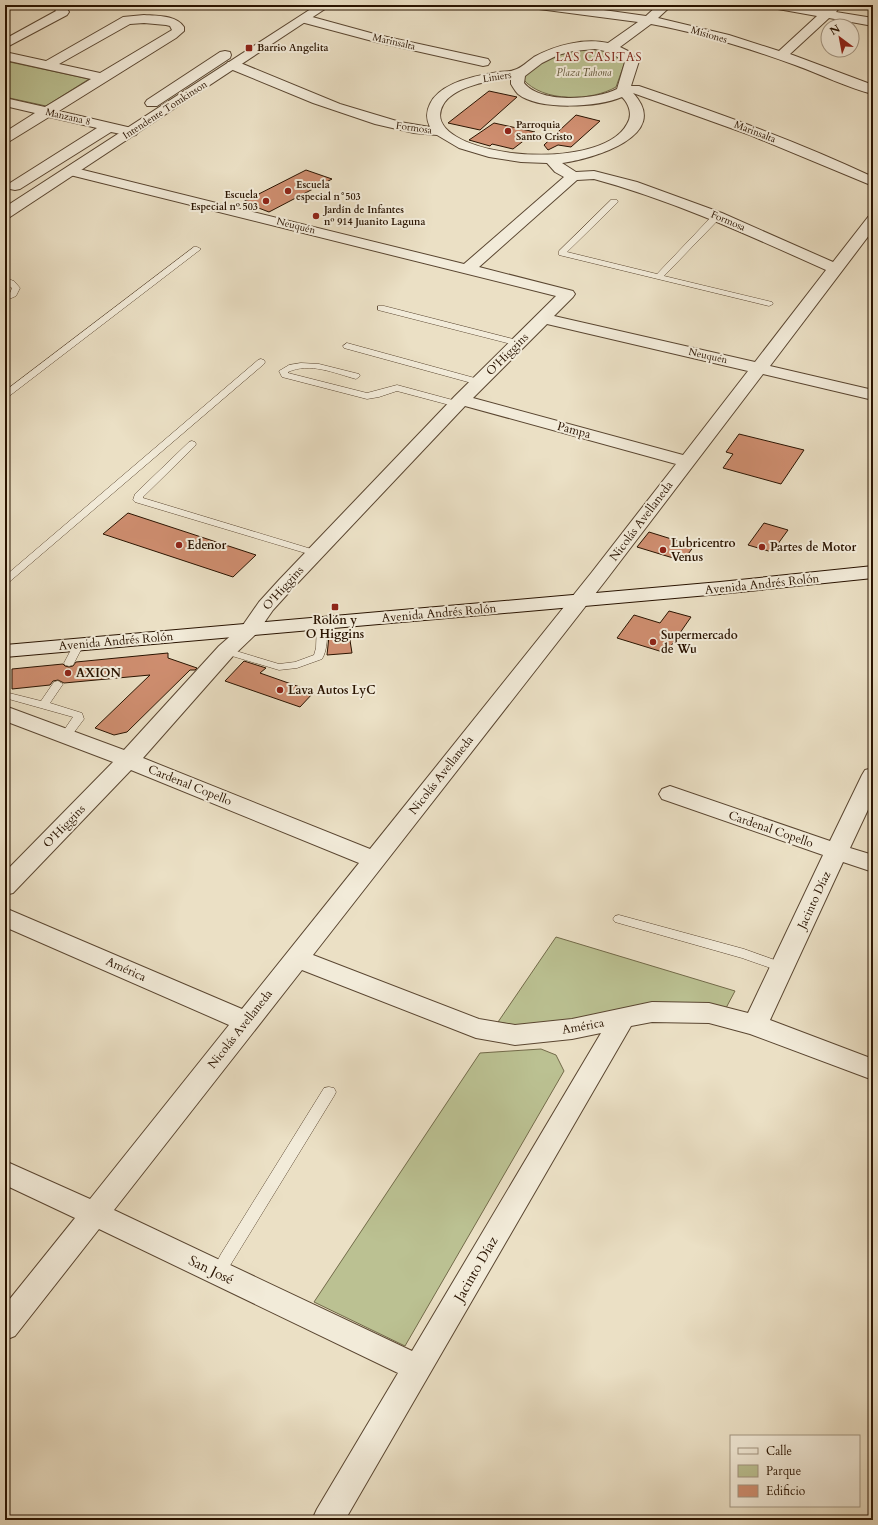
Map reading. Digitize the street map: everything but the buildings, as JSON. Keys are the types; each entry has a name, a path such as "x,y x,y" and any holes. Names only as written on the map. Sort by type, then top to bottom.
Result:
{"street":[{"path":"5,44 63,12 58,5"},
{"name":"Intendente Tomkinson","path":"5,214 131,132 233,57 305,19 325,5"},
{"name":"Misiones","path":"539,5 648,20 698,31 781,56 834,74 873,90"},
{"path":"611,47 666,5"},
{"path":"778,5 831,9 873,22"},
{"path":"781,56 831,9"},
{"path":"5,138 172,35 178,31 178,27 174,23 167,22 144,19 127,20 47,66"},
{"name":"Marinsalta","path":"305,19 383,40 483,62"},
{"name":"Liniers","path":"440,131 434,119 434,108 438,100 446,93 456,87 477,80 518,74 539,60 557,51 575,46 595,45 611,47 622,51 632,61 629,90"},
{"path":"5,56 103,78"},
{"path":"152,103 233,57"},
{"name":"Formosa","path":"233,57 295,93 345,111 399,127 426,132 440,131 451,139 485,152 506,156 551,160"},
{"path":"518,74 516,78 517,84 522,89 533,95 549,100 583,103 600,100 629,90 634,103 637,116 635,124 629,132 619,140 606,147 572,157 551,160"},
{"name":"Marinsalta","path":"629,90 734,124 797,148 873,182"},
{"name":"Manzana 8","path":"5,102 131,132"},
{"path":"10,185 109,127"},
{"name":"Formosa","path":"572,157 579,165 594,175"},
{"path":"468,269 572,176 560,169 551,160"},
{"name":"Neuquén","path":"71,171 567,294"},
{"name":"Formosa","path":"572,176 594,175 632,185 717,216 836,269"},
{"path":"10,185 38,193"},
{"name":"Nicolás Avellaneda","path":"5,1327 579,600 836,269 866,241 873,220"},
{"name":"O'Higgins","path":"5,887 128,760 226,651 250,629 266,606 315,553 459,402 567,294"},
{"name":"Neuquén","path":"543,318 873,395"},
{"name":"Pampa","path":"459,402 686,461"},
{"name":"Avenida Andrés Rolón","path":"5,651 720,588 873,572"},
{"name":"Cardenal Copello","path":"5,713 128,760 374,860"},
{"name":"Jacinto Díaz","path":"755,1026 873,774"},
{"name":"Cardenal Copello","path":"670,794 873,864"},
{"name":"América","path":"5,917 246,1022"},
{"name":"América","path":"297,958 476,1028 515,1035 572,1029 652,1012 709,1013 755,1026 873,1070"},
{"name":"Jacinto Díaz","path":"328,1520 623,1018"},
{"name":"San José","path":"5,1172 418,1368"}],"lane":[{"path":"614,202 562,253 768,304"},
{"path":"659,277 717,216"},
{"path":"5,395 197,249"},
{"path":"5,280 16,288 13,294 5,299"},
{"path":"381,308 518,343"},
{"path":"347,346 479,382"},
{"path":"5,581 261,362"},
{"path":"356,376 317,365 302,364 290,367 283,371 285,375 367,396 397,388 459,402"},
{"path":"192,444 138,496 138,500 315,553"},
{"path":"226,651 279,667 297,665 318,657 321,648 322,623"},
{"path":"69,663 79,644"},
{"path":"43,705 58,684"},
{"path":"5,695 78,715 79,719 65,736"},
{"path":"619,919 744,954 782,968"},
{"path":"218,1273 328,1092"}],"green space":[{"name":"Plaza Tahona","path":"584,48 607,50 626,59 616,87 606,92 581,97 555,96 532,87 523,79 526,73 540,63 559,55"},
{"path":"5,61 89,79 46,106 5,97"},
{"path":"556,937 735,991 726,1008 531,1028 498,1022"},
{"path":"541,1049 556,1055 564,1071 405,1346 314,1302 480,1053"}],"place":[{"name":"Barrio Angelita","path":"249,48"},
{"name":"Parroquia Santo Cristo","path":"508,131"},
{"name":"Escuela especial n°503","path":"288,191"},
{"name":"Escuela Especial nº 503","path":"266,201"},
{"name":"Jardín de Infantes nº 914 Juanito Laguna","path":"316,216"},
{"name":"Edenor","path":"179,545"},
{"name":"Partes de Motor","path":"762,547"},
{"name":"Lubricentro Venus","path":"663,550"},
{"name":"Rolón y O Higgins","path":"335,607"},
{"name":"Supermercado de Wu","path":"653,642"},
{"name":"AXION","path":"68,673"},
{"name":"Lava Autos LyC","path":"280,690"}],"district":[{"name":"LAS CASITAS","path":"599,57"}]}
